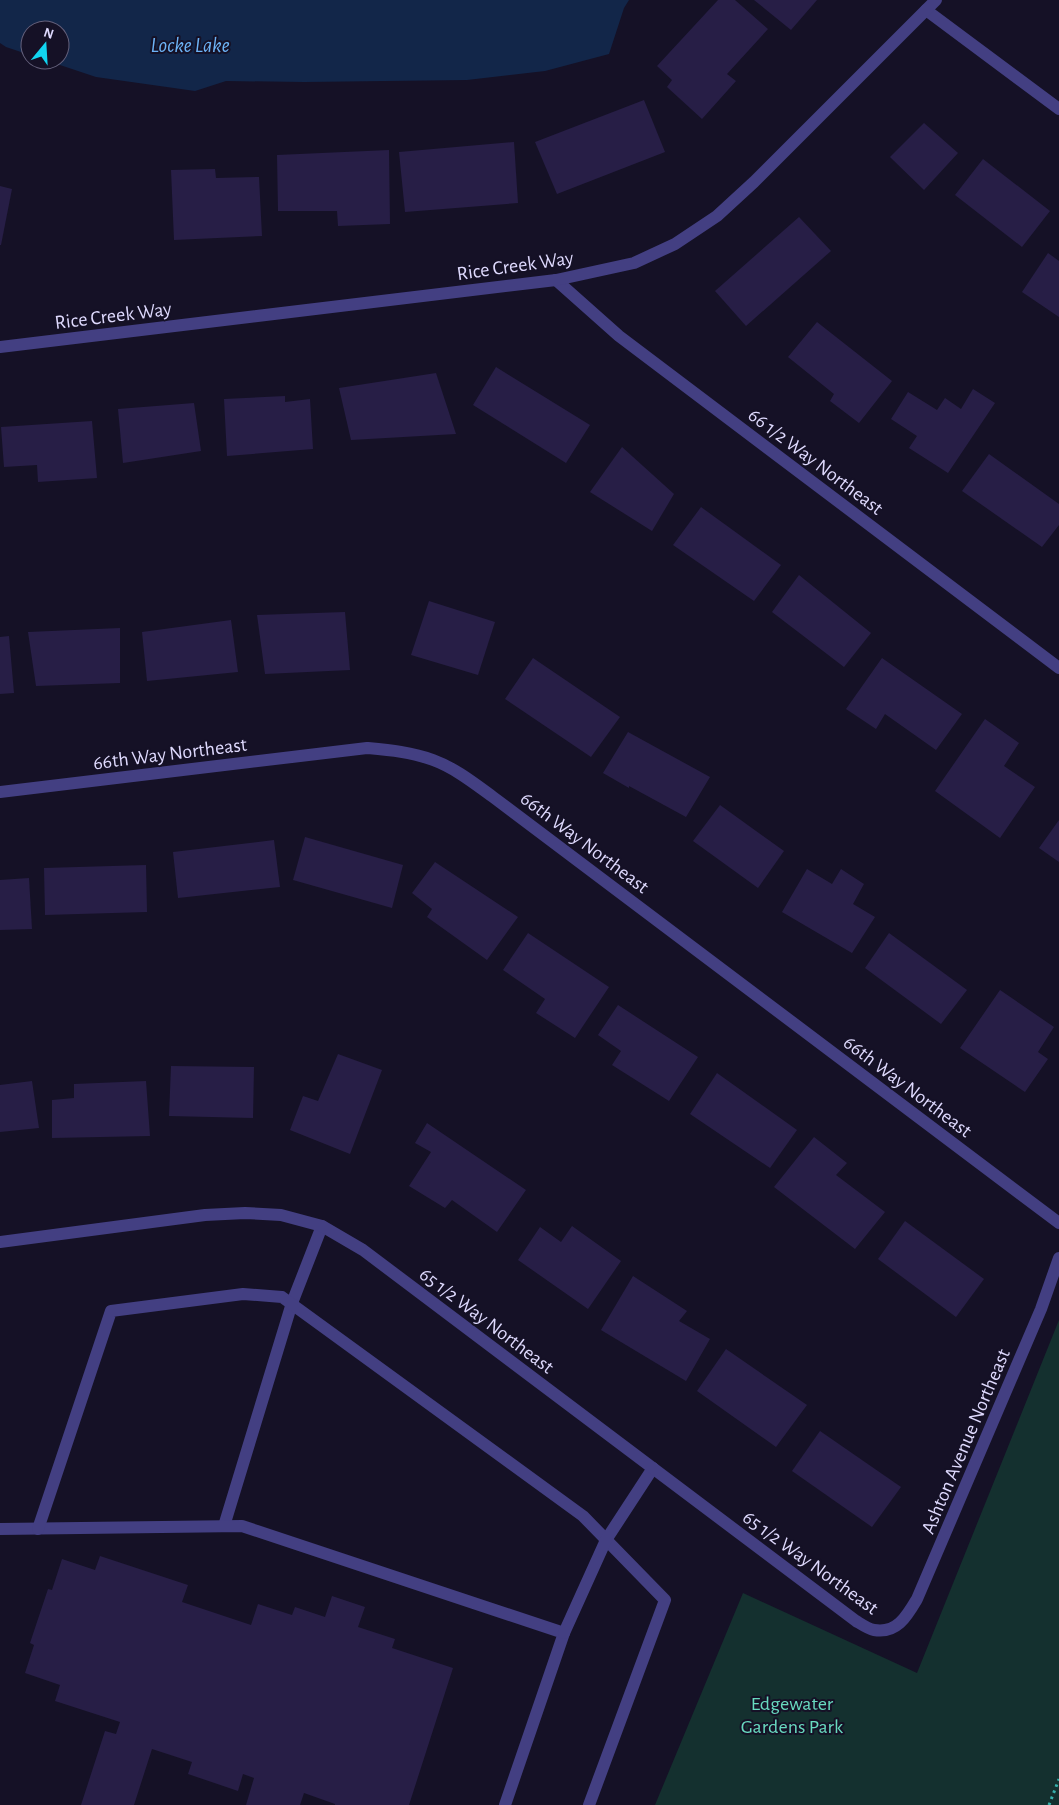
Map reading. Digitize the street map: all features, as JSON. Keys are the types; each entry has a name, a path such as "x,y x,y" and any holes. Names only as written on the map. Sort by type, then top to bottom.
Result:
{"street":[{"name":"Rice Creek Way","path":"0,347 556,280 634,263 675,244 717,216 754,182 936,0"},
{"path":"926,10 1059,109"},
{"name":"66 1/2 Way Northeast","path":"556,280 619,336 1059,668"},
{"name":"66th Way Northeast","path":"0,792 367,748 399,751 434,760 466,778 493,797 1059,1223"},
{"name":"65 1/2 Way Northeast","path":"0,1242 205,1215 245,1213 281,1214 322,1226 363,1250 856,1621 873,1630 891,1629"},
{"path":"224,1526 292,1303 322,1226"},
{"name":"Ashton Avenue Northeast","path":"891,1629 905,1620 917,1600 1041,1308 1059,1258"},
{"path":"38,1529 111,1311 243,1294 282,1297 583,1516 665,1600 589,1805"},
{"path":"505,1805 564,1633 606,1540 653,1468"},
{"path":"0,1530 242,1526 564,1633"}],"path":[{"path":"1049,1805 1059,1780"}],"green space":[{"name":"Edgewater Gardens Park","path":"1059,1320 1059,1805 655,1805 743,1593 917,1673"}],"water":[{"name":"Locke Lake","path":"0,0 629,0 624,8 609,54 545,71 467,80 226,81 195,91 96,77 70,68 70,20 20,20 20,52 0,43"}],"building":[{"path":"718,0 735,0 768,29 727,74 736,81 702,119 667,87 672,80 657,66"},
{"path":"754,0 817,0 791,30"},
{"path":"644,100 665,152 557,194 535,142"},
{"path":"924,123 958,153 924,190 890,157"},
{"path":"514,142 518,203 405,212 399,152"},
{"path":"389,150 390,224 338,226 337,211 278,211 277,155"},
{"path":"983,159 1050,211 1022,247 955,195"},
{"path":"215,169 216,178 259,177 262,236 174,240 171,170"},
{"path":"0,186 12,189 1,245 0,245"},
{"path":"799,217 831,251 746,326 715,291"},
{"path":"1048,253 1059,261 1059,317 1022,292"},
{"path":"817,322 892,381 859,423 830,401 834,394 788,357"},
{"path":"496,367 590,425 566,463 473,405"},
{"path":"436,373 456,434 351,440 339,388"},
{"path":"973,389 995,403 948,473 909,448 917,436 891,419 908,392 937,410 945,398 961,409"},
{"path":"285,396 285,402 310,399 313,449 227,456 224,399"},
{"path":"194,403 201,451 123,463 118,409"},
{"path":"92,421 97,478 38,482 37,465 4,467 1,427"},
{"path":"622,447 674,494 652,531 590,492"},
{"path":"989,454 1059,504 1059,525 1042,547 962,491"},
{"path":"701,507 781,565 754,601 673,545"},
{"path":"799,575 871,633 844,667 772,612"},
{"path":"429,601 495,622 478,675 411,655"},
{"path":"345,612 350,670 265,674 257,615"},
{"path":"231,620 238,672 147,681 142,632"},
{"path":"120,628 120,683 36,686 28,632"},
{"path":"9,636 14,693 0,694 0,637"},
{"path":"533,658 620,717 591,757 505,699"},
{"path":"882,658 962,714 936,750 885,714 876,729 846,709"},
{"path":"985,719 1019,743 1004,766 1035,787 1000,838 935,791"},
{"path":"628,732 710,777 686,817 603,773"},
{"path":"720,805 784,851 758,888 693,841"},
{"path":"1059,820 1059,862 1039,848"},
{"path":"305,837 403,865 392,908 293,880"},
{"path":"274,840 280,887 178,898 173,852"},
{"path":"435,862 518,917 487,960 427,917 432,909 412,893"},
{"path":"146,865 147,912 45,915 44,868"},
{"path":"807,869 832,884 841,869 864,884 853,904 875,917 852,953 782,912"},
{"path":"29,878 32,929 0,930 0,880"},
{"path":"528,933 609,987 575,1038 536,1013 545,999 503,970"},
{"path":"889,933 967,990 941,1024 865,968"},
{"path":"1000,990 1054,1027 1038,1052 1048,1059 1025,1092 960,1048"},
{"path":"618,1005 698,1057 669,1101 612,1065 621,1051 598,1035"},
{"path":"338,1054 382,1070 350,1154 290,1130 303,1096 318,1101"},
{"path":"171,1066 254,1067 253,1118 169,1116"},
{"path":"717,1073 797,1130 770,1168 690,1114"},
{"path":"32,1081 39,1128 0,1132 0,1085"},
{"path":"146,1081 150,1136 52,1138 52,1100 74,1098 74,1084"},
{"path":"427,1123 526,1190 497,1232 452,1200 445,1208 409,1186 431,1152 415,1143"},
{"path":"814,1137 847,1163 836,1175 885,1212 855,1249 774,1187"},
{"path":"905,1221 984,1279 956,1317 878,1259"},
{"path":"572,1226 621,1261 588,1309 518,1260 540,1227 561,1242"},
{"path":"633,1276 687,1311 679,1321 710,1339 686,1381 601,1330"},
{"path":"726,1349 807,1405 776,1447 697,1391"},
{"path":"820,1431 901,1487 872,1527 792,1471"},
{"path":"100,1556 188,1585 182,1602 251,1625 258,1604 292,1615 295,1607 325,1617 332,1596 365,1607 358,1627 395,1639 392,1648 453,1668 409,1805 335,1805 304,1793 300,1805 246,1805 254,1778 243,1774 238,1791 188,1774 192,1762 152,1749 134,1805 81,1805 105,1731 116,1734 120,1722 55,1701 60,1685 25,1673 34,1645 30,1643 48,1589 52,1590 62,1559 95,1570"}]}
